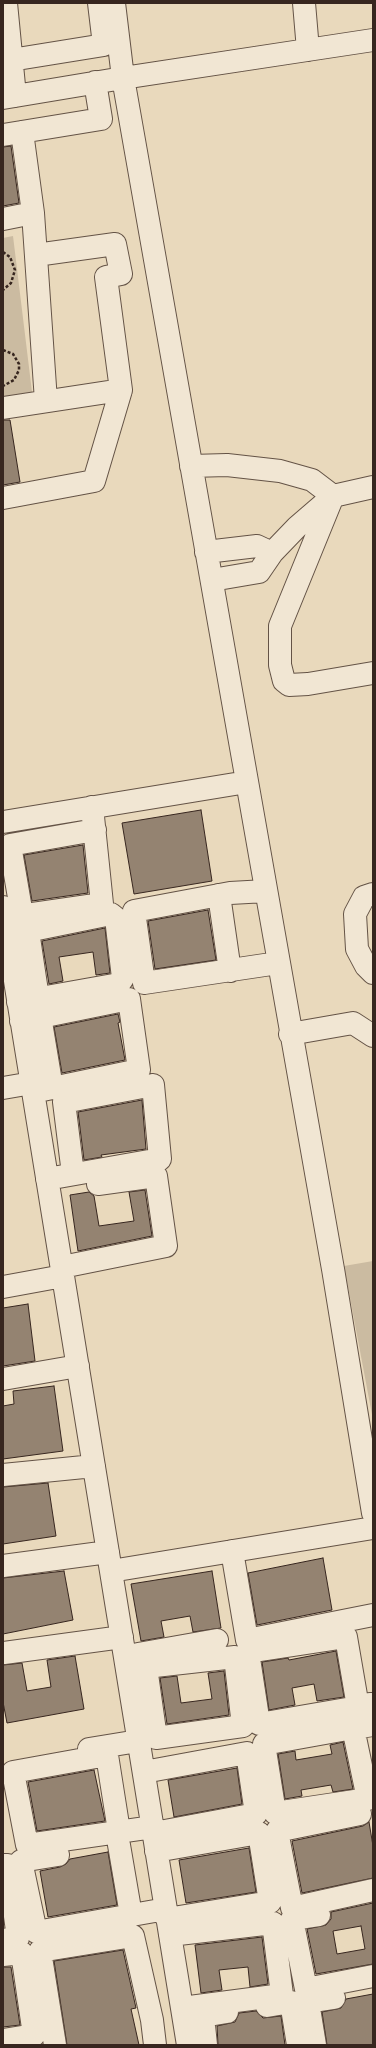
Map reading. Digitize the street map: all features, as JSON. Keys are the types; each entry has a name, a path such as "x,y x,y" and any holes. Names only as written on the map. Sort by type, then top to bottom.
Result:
{"street":[{"path":"6,3 11,60 9,97 95,82 373,40"},
{"path":"11,60 104,45 99,3"},
{"path":"114,3 123,78 212,580 290,1034 333,1269 373,1513"},
{"path":"304,3 308,50"},
{"path":"46,401 33,213 12,134 101,119 95,82"},
{"path":"3,219 33,213"},
{"path":"3,498 94,481 121,390 106,277 121,274 115,244 36,255"},
{"path":"3,408 121,390"},
{"path":"191,466 227,465 280,471 312,480 332,496"},
{"path":"212,580 258,572 272,554 297,527 332,496 373,486"},
{"path":"332,496 280,626 280,665 284,680 289,686 373,673"},
{"path":"206,552 257,546 272,554"},
{"path":"3,822 247,782"},
{"path":"13,921 102,904 92,807"},
{"path":"4,1653 130,1658 235,1657 243,1726 156,1738 130,1658 109,1561 48,1186 30,1009 13,921 10,845 95,830"},
{"path":"266,891 219,895 134,912 144,984 278,963"},
{"path":"373,894 364,897 355,914 357,949 366,966 373,973"},
{"path":"219,895 230,971"},
{"path":"13,921 110,914 116,918 124,978 119,984 30,1009"},
{"path":"13,921 7,961 30,1009"},
{"path":"3,1088 39,1087 139,1070 129,999 30,1009"},
{"path":"290,1034 352,1023 373,1036"},
{"path":"48,1186 73,1174 160,1159 153,1085 64,1102 73,1174"},
{"path":"3,1287 166,1246 156,1176 66,1189 48,1186"},
{"path":"3,1379 78,1366"},
{"path":"3,1475 94,1466"},
{"path":"3,1566 109,1561 232,1551 373,1528"},
{"path":"232,1551 247,1640 373,1615"},
{"path":"346,1637 366,1705 259,1724 248,1652 346,1637"},
{"path":"130,1658 218,1640"},
{"path":"130,1658 138,1741 188,2045"},
{"path":"363,1727 368,1799 275,1813 264,1744 363,1727"},
{"path":"3,1764 138,1741"},
{"path":"144,1772 247,1753 256,1814 154,1837"},
{"path":"131,1915 119,1838 107,1755 13,1772 27,1845 119,1838 259,1833 270,1902 168,1921"},
{"path":"373,1811 277,1831 292,1908 373,1890"},
{"path":"119,1838 22,1861 36,1932 131,1915 168,1921 273,1923 282,1995 152,2020"},
{"path":"3,1865 8,1864 18,1938 3,1940"},
{"path":"373,1905 292,1919 306,1989 373,1976"},
{"path":"55,2045 40,1951 133,1936 152,2020 155,2045"},
{"path":"3,1955 22,1953 34,2035 3,2040"},
{"path":"316,2045 308,2002 373,1991"},
{"path":"206,2045 203,2016 291,2002 298,2045"},
{"path":"19,2045 36,2042 36,2045"}],"path":[{"path":"3,252 10,256 15,270 11,283 3,290"},
{"path":"3,350 9,351 17,359 19,370 14,380 3,386"}],"shaded area":[{"path":"13,236 32,392 3,397 3,238"},
{"path":"373,1261 373,1420 344,1266"}],"building":[{"path":"11,146 19,203 3,206 3,147"},
{"path":"3,420 10,420 20,482 3,485"},
{"path":"201,810 212,881 134,894 122,823"},
{"path":"83,845 88,893 32,901 24,855"},
{"path":"208,910 216,960 155,969 148,921"},
{"path":"105,928 110,973 96,975 93,952 59,957 63,981 49,984 42,941"},
{"path":"118,1014 120,1022 118,1023 125,1060 62,1073 54,1027"},
{"path":"142,1100 146,1149 101,1155 102,1157 84,1160 78,1112"},
{"path":"145,1190 152,1236 78,1251 70,1195 89,1192 94,1196 99,1226 134,1221 129,1192"},
{"path":"28,1304 35,1361 3,1366 3,1308"},
{"path":"54,1386 63,1451 3,1459 3,1406 14,1404 13,1391"},
{"path":"48,1483 56,1536 3,1544 3,1487"},
{"path":"323,1558 332,1610 257,1625 248,1573"},
{"path":"64,1571 73,1620 3,1634 3,1578"},
{"path":"212,1571 221,1628 193,1632 190,1616 161,1621 164,1637 141,1641 131,1584"},
{"path":"336,1651 344,1697 317,1701 314,1684 292,1688 295,1705 269,1710 262,1662 288,1658 289,1660"},
{"path":"75,1656 84,1709 7,1723 3,1702 3,1665 22,1663 27,1691 51,1687 47,1660"},
{"path":"224,1671 229,1715 167,1724 160,1678 177,1676 181,1703 212,1699 208,1673"},
{"path":"343,1742 353,1789 333,1792 331,1785 301,1790 302,1796 285,1799 278,1754 295,1751 296,1760 332,1754 330,1745"},
{"path":"237,1768 242,1804 174,1817 168,1780"},
{"path":"94,1770 105,1821 37,1831 28,1782"},
{"path":"369,1822 373,1846 373,1878 302,1893 292,1841 363,1826"},
{"path":"249,1848 256,1892 186,1903 179,1860"},
{"path":"108,1852 117,1905 48,1917 40,1871 60,1867 66,1864 70,1859"},
{"path":"373,1903 373,1964 316,1974 307,1929 326,1925 331,1919 331,1912","holes":["361,1926 365,1949 337,1954 333,1931"]},
{"path":"262,1937 268,1984 250,1987 248,1967 219,1970 222,1990 201,1993 195,1945"},
{"path":"123,1950 136,2008 131,2009 139,2045 67,2045 54,1961"},
{"path":"3,1967 11,1967 20,2025 3,2027"},
{"path":"373,1994 373,2045 327,2045 322,2012 341,2008 346,1999"},
{"path":"256,2011 263,2018 281,2016 285,2045 218,2045 217,2026 235,2022 239,2013"}]}
